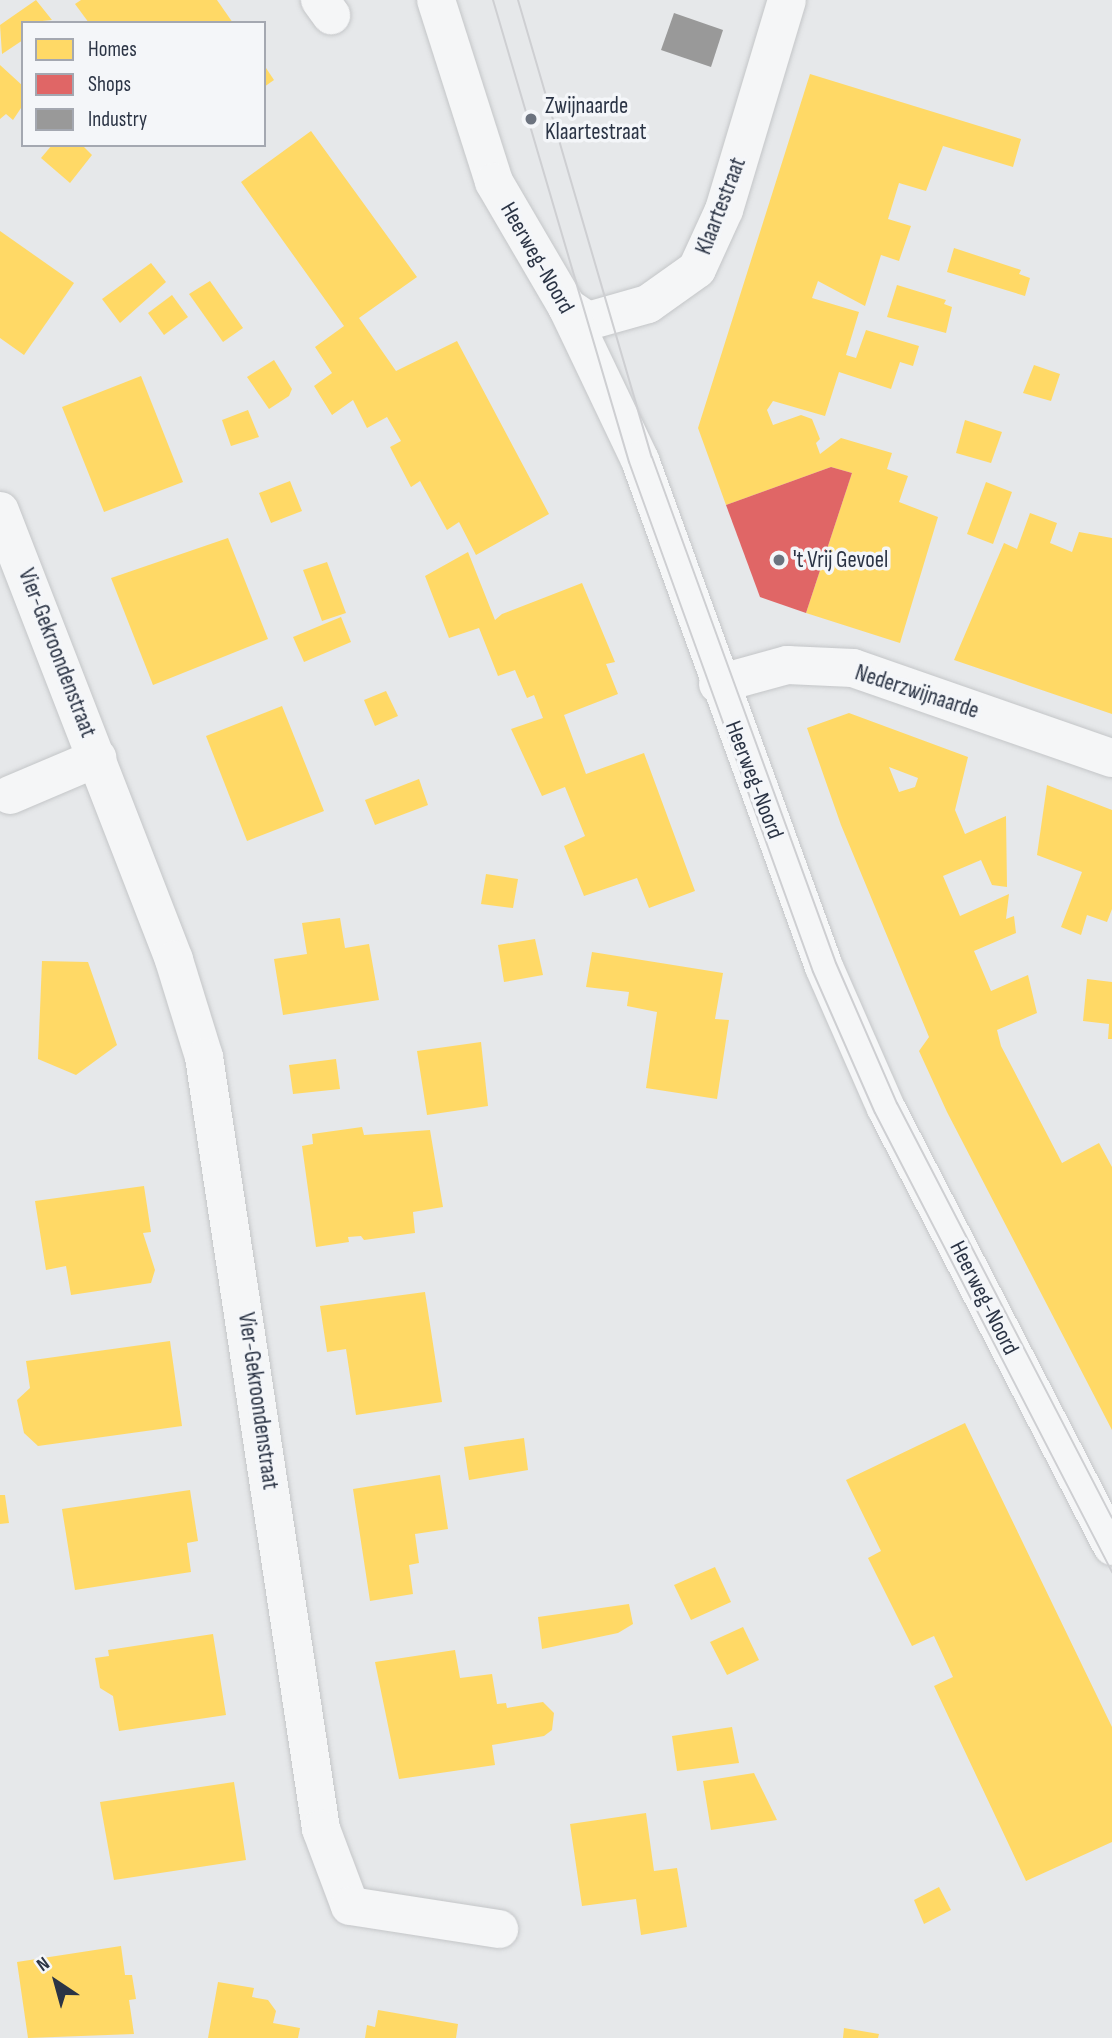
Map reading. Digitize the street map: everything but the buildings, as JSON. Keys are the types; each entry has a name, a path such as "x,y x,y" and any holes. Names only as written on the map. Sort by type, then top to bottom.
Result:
{"street":[{"name":"Heerweg-Noord","path":"436,0 494,182 567,307 640,460 718,684 824,967 886,1108 1112,1546"},
{"name":"Klaartestraat","path":"567,307 588,321 648,304 697,269 724,210 787,0"},
{"name":"Vier-Gekroondenstraat","path":"0,511 174,960 204,1057 321,1829 350,1906 499,1929"},
{"name":"Nederzwijnaarde","path":"718,684 787,665 853,668 1112,758"},
{"name":"Vier-Gekroondenstraat","path":"10,795 97,758"}],"tram line":[{"path":"493,0 629,462 813,972 875,1113 1112,1572"},
{"path":"518,0 652,457 836,963 897,1103 1112,1518"}],"place":[{"name":"Zwijnaarde Klaartestraat","path":"531,119"},
{"name":"'t Vrij Gevoel","path":"779,560"}]}
